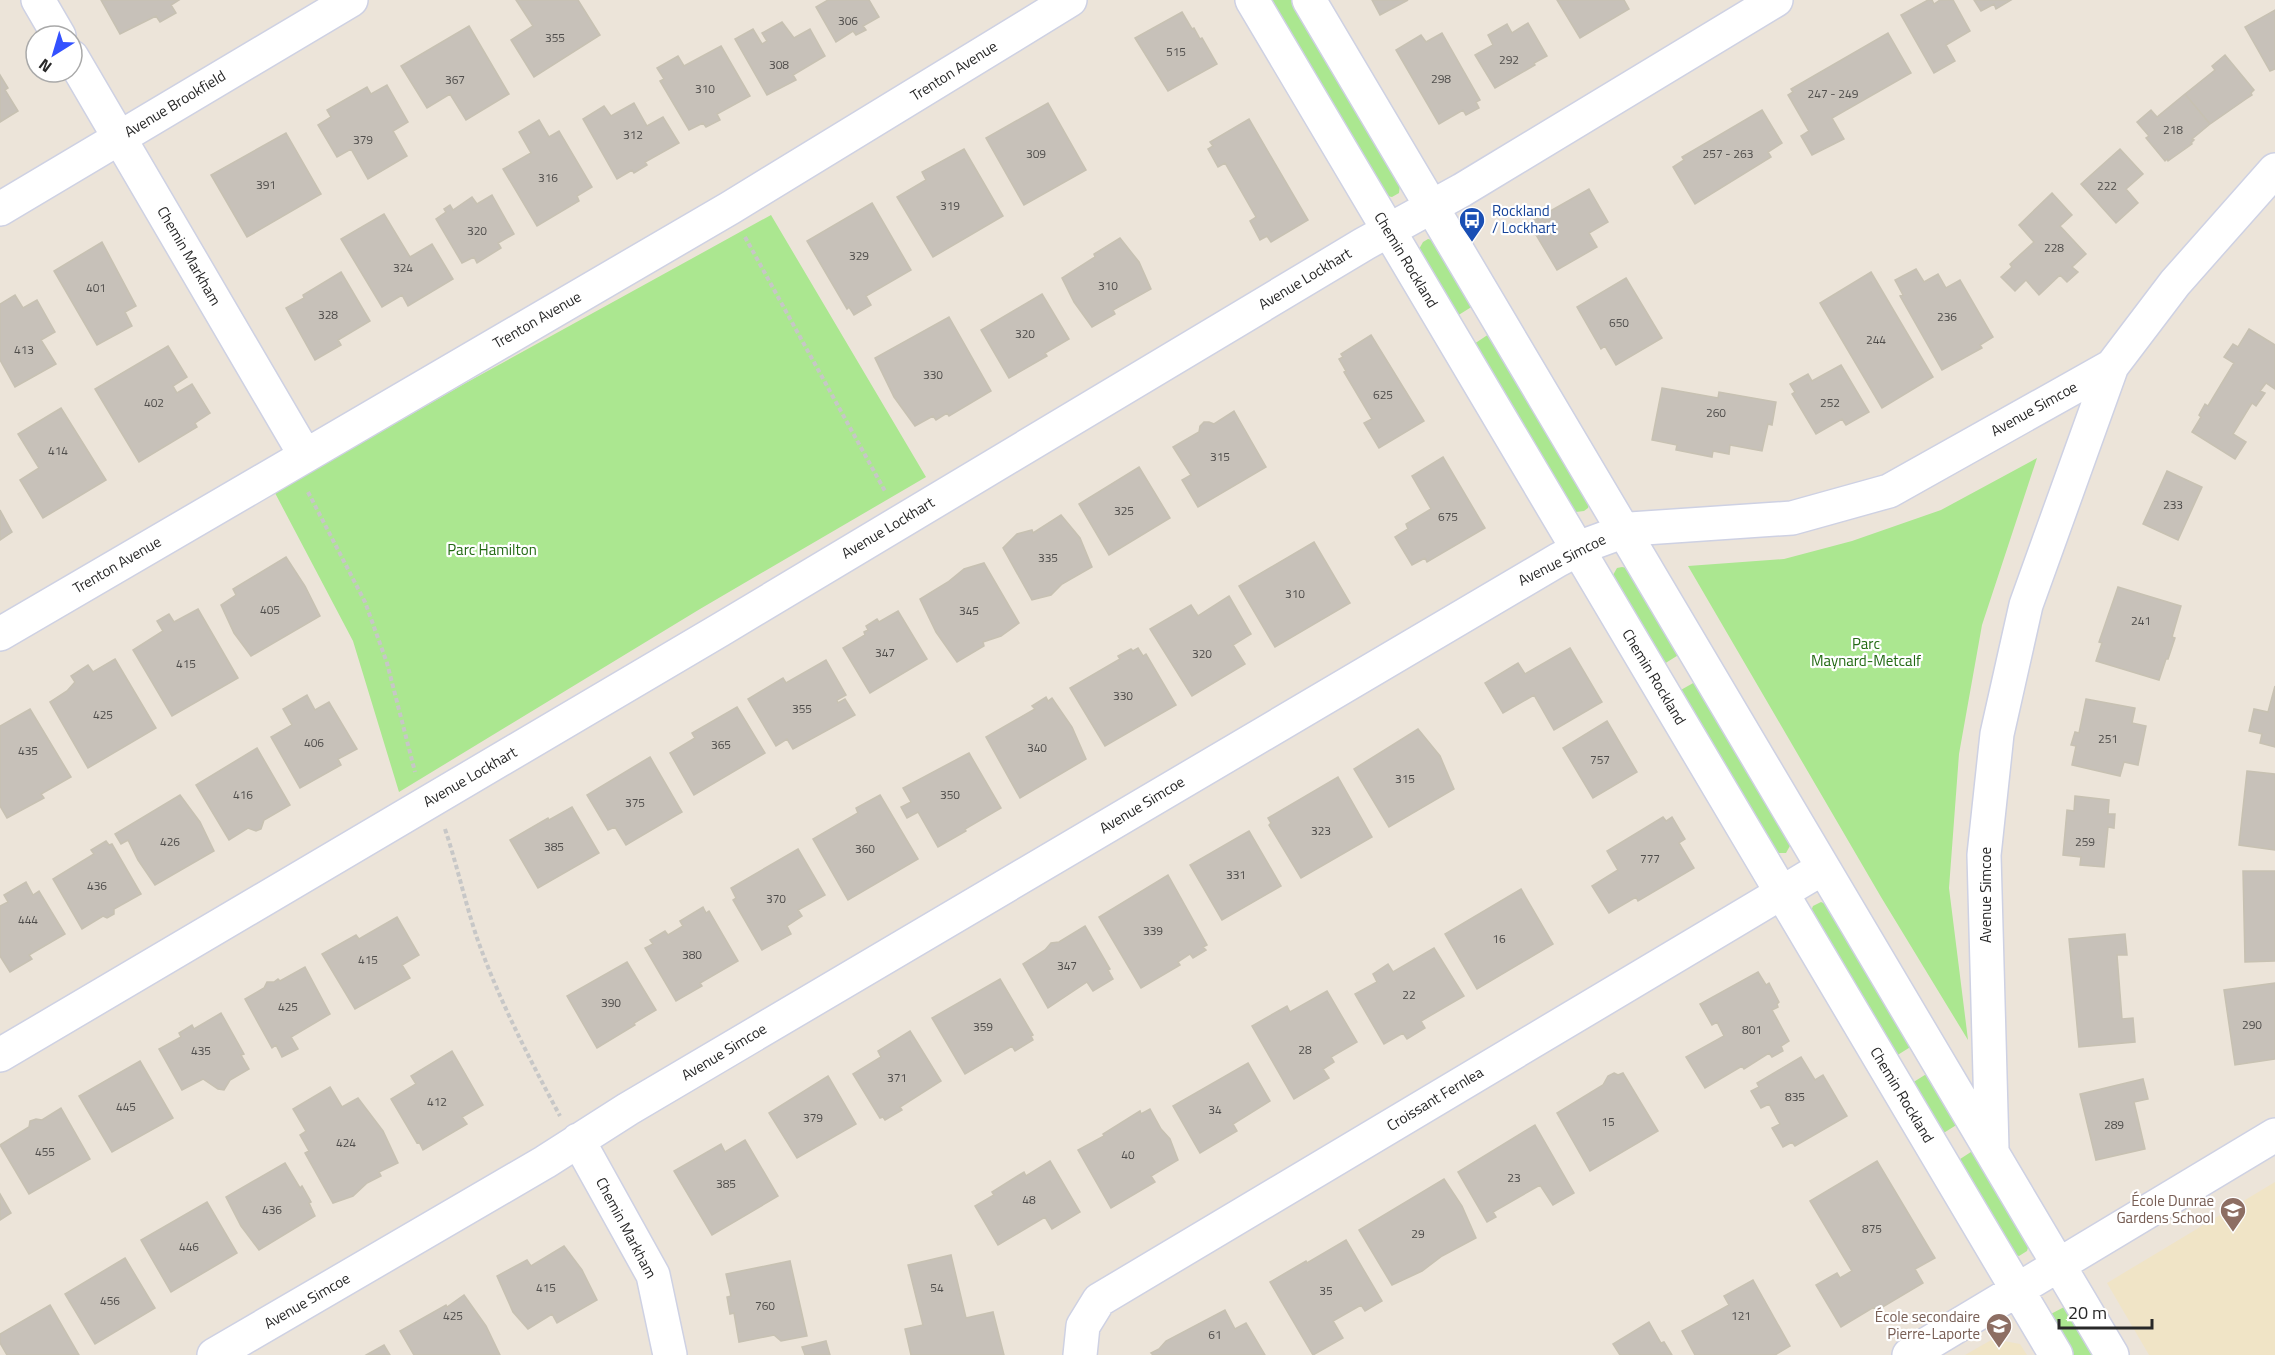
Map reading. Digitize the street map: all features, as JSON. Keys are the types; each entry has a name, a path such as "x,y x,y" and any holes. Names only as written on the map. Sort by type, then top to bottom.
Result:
{"street":[{"path":"38,0 52,24"},
{"name":"Avenue Brookfield","path":"0,208 351,0"},
{"name":"Trenton Avenue","path":"0,634 730,208 1070,0"},
{"name":"Chemin Rockland","path":"1252,0 2056,1355"},
{"path":"1309,0 2112,1355"},
{"name":"Avenue Lockhart","path":"0,1056 720,630 900,520 1431,207 1776,0"},
{"name":"Chemin Markham","path":"84,77 305,455"},
{"name":"Avenue Simcoe","path":"1993,1154 1984,855 1997,734 2026,605 2112,366 2175,283 2275,170"},
{"name":"Avenue Simcoe","path":"214,1355 571,1131 628,1108 1578,549 1622,531 1652,526 1792,518 1889,490 2112,366"},
{"name":"Croissant Fernlea","path":"1080,1355 1083,1326 1099,1300 1823,868"},
{"name":"Chemin Markham","path":"571,1131 653,1275 670,1355"},
{"path":"1909,1355 2275,1135"}],"path":[{"path":"730,208 900,520"},
{"path":"306,488 365,602 387,663 417,781"},
{"path":"444,825 477,936 489,968 523,1045 571,1131"}],"shaded area":[{"name":"École Dunrae Gardens School","path":"2275,1182 2275,1355 2149,1355 2107,1283"},
{"name":"École secondaire Pierre-Laporte","path":"1993,1339 2020,1344 2027,1355 1965,1355"}],"green space":[{"path":"1269,0 1291,0 1400,184 1399,193 1392,197 1387,196"},
{"name":"Parc Hamilton","path":"771,215 926,477 700,609 399,792 353,641 275,493 464,384"},
{"path":"1428,239 1432,240 1473,306 1457,316 1418,251 1423,242"},
{"path":"1489,334 1589,504 1584,511 1573,510 1474,344"},
{"name":"Parc Maynard-Metcalf","path":"2037,458 1982,625 1959,754 1949,888 1968,1040 1881,897 1688,566 1784,559 1852,541 1941,510"},
{"path":"1617,568 1627,568 1680,654 1664,664 1615,582 1613,575"},
{"path":"1695,682 1791,844 1786,853 1777,853 1679,691"},
{"path":"1821,902 1828,905 1912,1046 1896,1056 1811,911 1813,906"},
{"path":"1928,1073 1958,1124 1942,1134 1912,1083"},
{"path":"1974,1150 2029,1244 2027,1251 2019,1256 2016,1255 1957,1161"},
{"path":"2066,1306 2095,1355 2072,1355 2049,1315"}],"building":[{"path":"101,0 179,0 171,5 176,13 160,22 156,16 120,34"},
{"path":"516,0 578,0 600,35 534,77 511,40 533,26"},
{"path":"828,0 869,0 879,17 863,26 866,30 856,35 853,31 836,42 816,7"},
{"path":"1372,0 1408,0 1380,15"},
{"path":"1557,0 1624,0 1629,9 1580,38"},
{"path":"1932,0 1934,4 1940,0 1953,0 1970,31 1946,45 1955,61 1934,73 1901,15"},
{"path":"1974,0 2011,0 1996,9 1994,4 1981,11"},
{"path":"2275,10 2275,69 2270,71 2245,27"},
{"path":"1182,12 1192,29 1194,28 1200,39 1202,38 1217,64 1168,91 1135,38"},
{"path":"782,22 794,38 810,29 825,56 793,75 796,80 767,95 735,39 753,29 762,44 767,41 762,33"},
{"path":"1528,23 1547,56 1495,88 1475,55 1493,45 1488,35 1507,24 1512,33"},
{"path":"469,26 509,94 466,120 450,94 427,108 401,66"},
{"path":"1442,33 1480,100 1476,102 1479,108 1466,115 1463,110 1439,124 1396,50 1421,35 1426,42"},
{"path":"1888,33 1911,73 1832,118 1844,139 1812,155 1801,136 1809,131 1788,95 1793,92 1791,89"},
{"path":"721,46 750,96 717,114 720,120 706,127 703,123 689,130 660,81 664,79 657,68 678,56 684,66"},
{"path":"2225,55 2254,90 2252,95 2210,124 2185,94 2215,70 2212,66"},
{"path":"0,75 8,88 5,90 18,111 0,122"},
{"path":"387,85 408,122 393,131 407,156 368,179 351,149 337,157 318,125 331,117 327,110 367,87 371,94"},
{"path":"2185,94 2210,124 2192,139 2194,140 2192,144 2165,161 2146,138 2149,136 2137,122 2151,110 2157,117"},
{"path":"634,103 647,126 663,117 679,143 645,162 647,165 634,173 632,170 617,179 583,119 604,106 611,116"},
{"path":"1048,103 1086,170 1024,205 986,138"},
{"path":"1762,110 1782,143 1768,152 1771,157 1695,204 1673,167 1684,160 1682,157"},
{"path":"1249,119 1308,220 1271,242 1267,236 1260,240 1250,221 1256,217 1225,163 1218,167 1208,149 1213,146 1210,142"},
{"path":"539,120 549,137 559,131 592,187 577,196 579,201 537,226 503,169 531,153 519,132"},
{"path":"286,133 321,194 247,237 211,175"},
{"path":"964,149 1003,216 933,257 897,197 926,180 922,172"},
{"path":"2120,149 2143,174 2126,189 2138,203 2116,223 2081,184"},
{"path":"1589,189 1608,222 1589,233 1597,247 1557,270 1529,223"},
{"path":"2052,193 2072,215 2060,226 2086,254 2072,267 2078,272 2067,282 2060,275 2039,295 2026,280 2015,291 2001,277 2012,267 2010,264 2034,242 2019,225"},
{"path":"492,195 514,234 498,243 501,248 477,263 474,257 462,263 436,219 446,212 444,209 450,205 453,210 472,197 477,204"},
{"path":"872,203 911,270 866,296 871,305 854,315 849,307 847,309 807,241"},
{"path":"384,214 410,257 432,244 453,279 408,306 402,295 382,307 341,239"},
{"path":"1120,238 1139,262 1151,289 1113,310 1115,314 1092,327 1074,302 1062,278"},
{"path":"102,242 136,306 125,312 132,326 97,345 54,271"},
{"path":"1916,269 1924,282 1938,274 1946,288 1960,280 1993,337 1980,345 1982,348 1942,370 1900,296 1903,295 1895,280"},
{"path":"341,272 370,321 338,340 341,345 315,360 286,308"},
{"path":"1871,272 1933,377 1882,408 1820,303"},
{"path":"1626,278 1662,338 1616,365 1605,346 1601,349 1577,307"},
{"path":"1042,294 1069,339 1045,353 1047,356 1009,378 981,330"},
{"path":"15,295 23,308 37,300 55,332 41,340 56,364 15,387 0,360 0,304"},
{"path":"949,317 991,391 949,416 947,413 936,420 933,416 915,426 894,397 875,358"},
{"path":"2249,329 2275,345 2275,389 2266,383 2260,391 2265,393 2256,406 2252,403 2233,434 2246,442 2235,459 2192,432 2201,417 2199,415 2205,404 2208,406 2234,363 2224,357 2233,344 2238,347"},
{"path":"1371,335 1424,421 1379,448 1364,423 1372,419 1344,372 1346,371 1339,359 1343,357 1341,354"},
{"path":"168,346 187,377 173,386 177,393 192,384 210,413 195,423 197,427 139,462 95,389"},
{"path":"1841,365 1869,412 1846,425 1842,419 1816,434 1792,394 1795,392 1790,384 1808,374 1812,381"},
{"path":"1662,388 1718,398 1719,392 1776,402 1772,425 1768,424 1762,451 1730,445 1729,454 1713,451 1712,457 1676,450 1677,445 1652,440"},
{"path":"61,408 106,480 43,518 20,480 39,468 18,434"},
{"path":"1234,411 1266,467 1198,507 1182,480 1191,475 1173,447 1199,432 1204,422 1214,424"},
{"path":"1443,457 1485,528 1427,562 1425,558 1412,565 1395,537 1408,529 1406,524 1431,509 1412,476"},
{"path":"1139,467 1170,518 1109,555 1079,504"},
{"path":"2167,471 2202,487 2178,540 2143,524"},
{"path":"0,510 12,532 0,540"},
{"path":"1061,515 1080,538 1092,567 1062,584 1051,595 1032,600 1003,548 1017,534 1032,530 1033,533"},
{"path":"1314,542 1350,603 1275,647 1239,586"},
{"path":"286,557 305,586 320,616 251,656 234,633 221,605 236,595 233,589"},
{"path":"984,563 1019,623 1001,636 983,642 984,646 957,662 936,632 920,599 964,569"},
{"path":"2118,587 2181,606 2172,637 2175,638 2159,680 2096,661 2102,643 2099,642"},
{"path":"1229,596 1251,634 1233,645 1245,664 1192,696 1150,629 1191,605 1198,616"},
{"path":"198,609 238,678 172,716 133,650 163,631 157,621 169,614 174,622"},
{"path":"898,611 927,659 870,693 843,648 865,635 864,632 868,630 866,626 877,619 879,622"},
{"path":"1138,648 1143,656 1146,654 1176,705 1105,746 1070,688 1120,659 1118,656"},
{"path":"1570,648 1602,702 1554,730 1534,695 1503,713 1485,683 1518,663 1525,674"},
{"path":"115,659 156,728 88,768 50,702 67,691 75,682 71,676 88,665 93,672"},
{"path":"826,660 846,695 837,700 838,703 845,699 855,715 793,749 787,739 776,746 748,699 783,678 786,683"},
{"path":"2275,686 2275,747 2260,743 2262,734 2249,731 2254,709 2268,712"},
{"path":"307,695 315,710 329,702 357,749 338,759 341,765 300,788 271,737 292,725 283,709"},
{"path":"1046,697 1048,701 1052,698 1072,727 1086,759 1020,798 986,737 1035,709 1032,706"},
{"path":"2086,699 2135,708 2132,723 2146,726 2138,765 2124,762 2120,776 2072,765 2076,746 2071,745 2075,732 2079,733"},
{"path":"737,707 765,753 694,795 670,753 695,738 692,733"},
{"path":"30,709 71,777 41,794 44,798 7,818 0,806 0,726"},
{"path":"1607,721 1637,772 1593,798 1563,748"},
{"path":"1418,729 1440,756 1454,789 1389,827 1354,769"},
{"path":"257,748 290,805 264,820 261,829 256,831 248,828 229,840 196,785"},
{"path":"969,753 1001,808 938,847 918,812 907,818 901,807 911,802 903,788"},
{"path":"650,757 682,812 626,845 615,827 608,830 587,795"},
{"path":"2247,771 2275,774 2275,850 2239,845"},
{"path":"1338,777 1372,837 1301,878 1269,825 1271,823 1268,818"},
{"path":"180,795 200,822 214,851 155,885 128,840 121,844 115,834"},
{"path":"880,795 918,859 848,900 813,839 858,813 856,808"},
{"path":"2075,796 2109,800 2108,814 2115,814 2114,828 2108,827 2104,867 2080,865 2081,857 2063,855 2067,810 2074,811"},
{"path":"572,807 599,853 538,888 510,840"},
{"path":"1663,817 1666,821 1672,817 1685,839 1679,843 1694,868 1638,901 1636,897 1609,913 1592,886 1618,870 1607,851"},
{"path":"1249,831 1281,886 1222,920 1190,865"},
{"path":"106,841 109,845 112,844 141,894 114,909 114,914 107,918 103,916 82,929 53,879 94,854 91,850"},
{"path":"798,849 825,895 798,910 802,916 787,926 791,934 762,950 733,900 736,898 731,888"},
{"path":"2243,871 2275,871 2275,961 2245,962"},
{"path":"1168,875 1207,945 1203,947 1206,950 1193,958 1190,954 1178,962 1180,965 1141,988 1099,917"},
{"path":"26,882 33,895 39,891 65,934 29,955 32,959 10,972 0,956 0,906 8,902 4,895"},
{"path":"1521,889 1553,944 1477,989 1445,934"},
{"path":"703,907 706,913 709,911 738,961 700,983 702,986 676,1001 645,948 653,944 650,940 665,931 668,935 683,926 680,921"},
{"path":"397,917 419,955 402,965 410,978 355,1009 322,954 356,935 359,939"},
{"path":"1085,926 1110,969 1108,970 1113,979 1093,991 1087,982 1048,1008 1023,964 1045,950 1051,943 1059,942"},
{"path":"2125,934 2127,955 2117,955 2122,1019 2133,1018 2135,1042 2079,1047 2069,939"},
{"path":"1434,948 1464,996 1421,1021 1425,1028 1407,1039 1403,1033 1384,1044 1355,994 1377,982 1373,974 1388,964 1393,972"},
{"path":"627,962 656,1010 597,1048 567,996"},
{"path":"305,967 330,1014 291,1037 298,1049 282,1057 276,1045 272,1048 245,999 264,988 267,982 274,982 278,979 280,981"},
{"path":"1758,972 1766,985 1769,983 1779,1002 1778,1007 1772,1010 1789,1041 1781,1046 1783,1051 1772,1057 1769,1053 1744,1069 1742,1066 1705,1088 1686,1057 1724,1036 1717,1022 1712,1025 1700,1004"},
{"path":"1000,979 1033,1035 1031,1036 1033,1040 1015,1051 1012,1046 965,1074 932,1018"},
{"path":"2275,983 2275,1059 2235,1065 2224,990"},
{"path":"1327,991 1357,1042 1331,1057 1334,1062 1323,1069 1329,1078 1294,1099 1252,1026 1287,1006 1290,1012"},
{"path":"221,1013 244,1054 241,1055 249,1069 230,1080 224,1090 218,1089 203,1079 182,1090 159,1049 181,1037 179,1033 192,1025 194,1029"},
{"path":"910,1031 941,1081 900,1107 902,1110 885,1120 883,1117 880,1118 853,1074 881,1057 878,1051"},
{"path":"452,1051 483,1105 462,1117 467,1124 423,1150 391,1099 416,1084 411,1076"},
{"path":"1801,1057 1815,1080 1823,1075 1847,1116 1795,1146 1792,1142 1783,1147 1772,1128 1780,1124 1769,1104 1761,1108 1751,1091 1759,1087 1757,1083"},
{"path":"140,1061 173,1118 112,1152 79,1096"},
{"path":"1248,1063 1270,1101 1233,1124 1237,1131 1200,1153 1173,1106"},
{"path":"1614,1073 1618,1075 1623,1073 1658,1131 1590,1171 1557,1113 1603,1085 1608,1076"},
{"path":"828,1076 856,1124 797,1158 769,1113"},
{"path":"2143,1079 2148,1099 2134,1102 2145,1149 2096,1160 2080,1094"},
{"path":"330,1087 342,1107 358,1098 383,1131 398,1163 379,1172 381,1176 367,1183 353,1196 333,1203 305,1153 309,1151 300,1135 306,1131 293,1109"},
{"path":"61,1108 90,1159 29,1194 0,1145 29,1127 30,1121 42,1120"},
{"path":"1150,1109 1161,1129 1170,1139 1178,1160 1151,1176 1155,1182 1111,1208 1078,1150 1104,1136 1103,1134 1140,1111 1141,1114"},
{"path":"1535,1125 1574,1193 1553,1205 1540,1185 1493,1212 1496,1217 1487,1222 1458,1172"},
{"path":"745,1140 778,1196 712,1235 674,1171 721,1144 725,1152"},
{"path":"1050,1161 1080,1212 1052,1229 1045,1217 998,1245 975,1206 994,1195 992,1192 1024,1172 1026,1176"},
{"path":"1877,1161 1935,1258 1915,1269 1923,1283 1876,1311 1874,1307 1841,1327 1816,1285 1837,1273 1840,1278 1852,1271 1810,1201"},
{"path":"285,1163 300,1188 302,1186 311,1202 309,1203 315,1216 259,1250 241,1226 226,1197"},
{"path":"1444,1179 1462,1206 1476,1238 1442,1256 1422,1271 1392,1285 1359,1230"},
{"path":"0,1194 11,1213 0,1220"},
{"path":"207,1202 237,1253 171,1292 141,1240"},
{"path":"1346,1240 1382,1301 1365,1311 1361,1305 1333,1321 1343,1338 1313,1355 1270,1282"},
{"path":"564,1246 582,1270 597,1300 557,1323 552,1314 528,1329 513,1312 497,1276 527,1260 531,1266"},
{"path":"951,1255 966,1318 993,1312 1004,1355 911,1355 905,1329 923,1325 908,1265"},
{"path":"125,1258 155,1308 95,1344 65,1294"},
{"path":"790,1261 807,1336 781,1341 774,1335 739,1342 734,1313 730,1314 727,1297 731,1296 726,1274"},
{"path":"1753,1280 1790,1346 1775,1355 1695,1355 1682,1331 1729,1305 1724,1296"},
{"path":"464,1295 486,1326 500,1355 414,1355 400,1331 446,1305 447,1307"},
{"path":"50,1305 79,1355 7,1355 0,1343 0,1334"},
{"path":"1225,1310 1235,1329 1246,1323 1265,1355 1153,1355 1151,1353 1159,1349 1166,1341"},
{"path":"1649,1322 1661,1343 1664,1342 1672,1355 1620,1355 1613,1344"},
{"path":"826,1341 830,1355 805,1355 802,1347"},
{"path":"384,1345 390,1355 366,1355"}],"place":[{"name":"Rockland / Lockhart","path":"1472,243"},
{"name":"École Dunrae Gardens School","path":"2233,1233"},
{"name":"École secondaire Pierre-Laporte","path":"1999,1349"}]}
